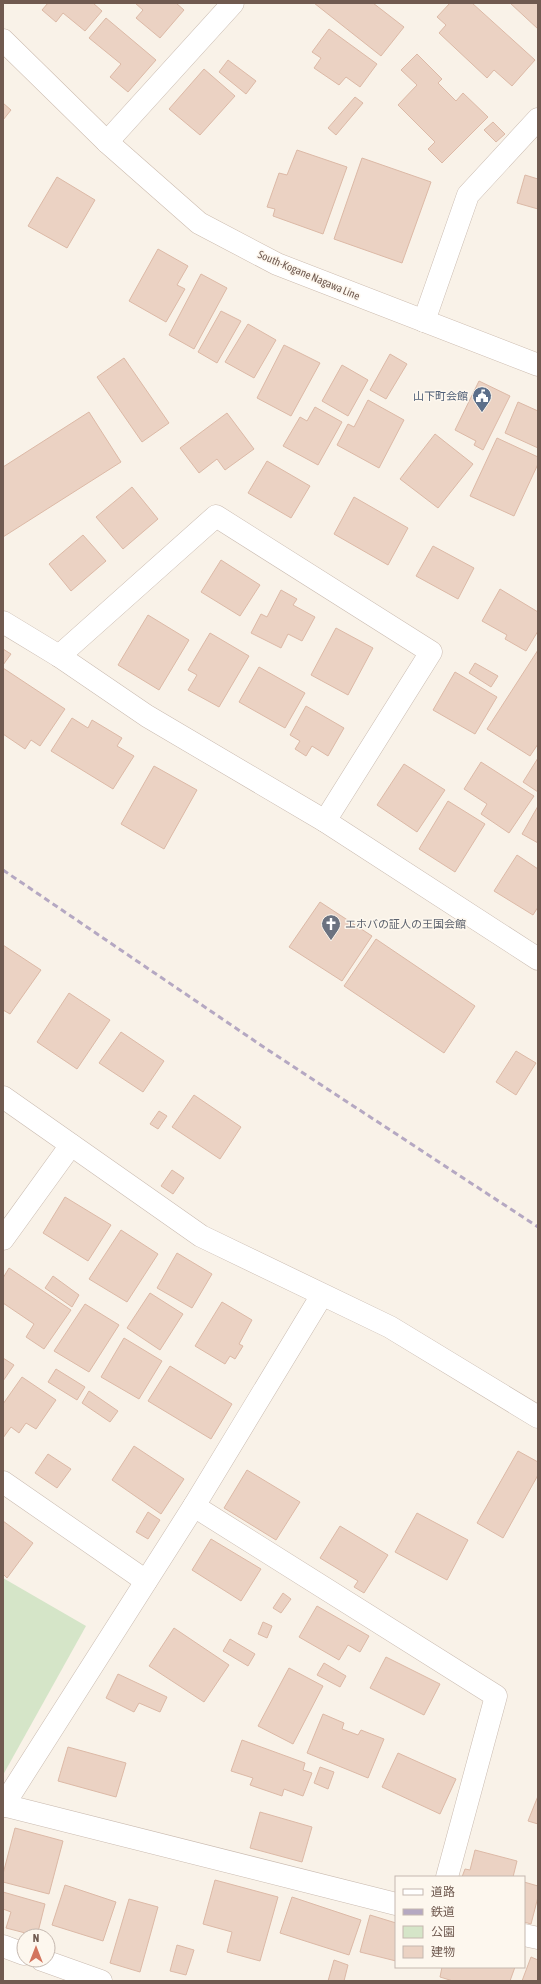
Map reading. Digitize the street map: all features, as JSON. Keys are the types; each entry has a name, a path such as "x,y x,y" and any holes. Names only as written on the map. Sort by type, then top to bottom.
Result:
{"street":[{"path":"107,142 233,3"},
{"name":"South-Kogane Nagawa Line","path":"3,40 107,142 199,223 277,264 538,365"},
{"path":"424,322 468,195 538,119"},
{"path":"59,656 216,516 431,652 325,821"},
{"path":"3,622 59,656 147,716 325,821 538,959"},
{"path":"3,1097 201,1236 390,1327 538,1417"},
{"path":"3,1239 71,1145"},
{"path":"322,1295 194,1506 3,1806 395,1904"},
{"path":"3,1482 146,1581"},
{"path":"194,1506 496,1696 446,1876"},
{"path":"525,1935 538,1938"},
{"path":"3,1946 16,1951"},
{"path":"56,1965 101,1981"}],"green space":[{"path":"3,1578 86,1626 3,1775"}],"building":[{"path":"48,3 93,3 102,11 85,31 63,13 56,22 42,10"},
{"path":"135,3 176,3 184,10 160,38 136,18 143,10"},
{"path":"314,3 373,3 404,27 381,56"},
{"path":"450,3 472,3 535,60 512,86 494,70 487,78 439,33 446,25 437,17"},
{"path":"510,3 538,3 538,29"},
{"path":"106,18 156,60 128,92 110,77 121,64 89,38"},
{"path":"329,29 377,64 360,87 346,77 339,85 314,68 321,58 312,52"},
{"path":"417,54 442,79 438,83 456,101 463,93 488,117 442,163 428,149 435,142 398,105 417,85 401,70"},
{"path":"228,60 256,81 246,94 219,72"},
{"path":"204,69 235,96 200,135 169,109"},
{"path":"355,97 363,103 336,135 328,128"},
{"path":"3,103 11,110 3,120"},
{"path":"493,122 505,134 496,142 484,130"},
{"path":"297,150 347,167 323,234 273,216 275,209 267,207 279,173 287,175"},
{"path":"362,158 431,182 402,263 334,239"},
{"path":"525,175 538,179 538,209 517,203"},
{"path":"57,177 95,200 67,248 28,226"},
{"path":"158,249 188,266 177,285 185,289 166,322 129,301"},
{"path":"201,274 227,288 194,349 169,335"},
{"path":"221,311 241,321 217,363 198,352"},
{"path":"248,324 276,340 254,378 225,362"},
{"path":"284,345 320,363 291,416 257,398"},
{"path":"390,354 407,364 386,399 370,390"},
{"path":"124,358 169,423 142,442 97,377"},
{"path":"342,365 368,380 348,416 322,401"},
{"name":"山下町会館","path":"479,381 510,396 483,450 474,445 476,441 455,430"},
{"path":"368,400 404,420 379,468 337,445 348,424 354,427"},
{"path":"518,402 538,411 538,448 505,433"},
{"path":"315,407 342,422 318,465 283,446 300,417 307,421"},
{"path":"89,412 121,462 3,537 3,467"},
{"path":"227,413 254,449 225,470 217,459 199,473 180,448"},
{"path":"435,434 473,464 438,508 400,479"},
{"path":"497,438 538,457 538,464 514,516 470,496"},
{"path":"267,461 310,486 291,518 248,493"},
{"path":"132,487 158,519 123,549 96,517"},
{"path":"354,497 408,528 388,565 334,534"},
{"path":"83,535 106,561 71,591 49,564"},
{"path":"433,546 474,568 458,599 416,576"},
{"path":"221,560 260,585 240,616 201,592"},
{"path":"500,589 538,612 538,631 526,651 505,639 507,635 482,621"},
{"path":"281,590 297,599 293,605 315,617 302,641 288,634 281,648 251,633 261,614 267,617"},
{"path":"148,615 189,640 159,690 118,665"},
{"path":"336,628 373,648 348,695 311,675"},
{"path":"210,633 249,656 219,707 188,690 197,675 188,670"},
{"path":"3,649 11,654 3,665"},
{"path":"538,650 538,744 530,756 487,729"},
{"path":"475,663 498,676 491,687 469,673"},
{"path":"259,667 305,693 285,728 239,702"},
{"path":"3,668 65,709 40,746 31,740 25,749 3,734"},
{"path":"455,672 497,697 475,734 433,710"},
{"path":"306,706 344,728 328,756 312,746 306,756 295,749 300,741 290,735"},
{"path":"72,718 88,728 92,720 122,738 117,746 134,756 113,789 51,751"},
{"path":"538,758 538,792 523,782"},
{"path":"481,762 534,796 509,833 481,814 487,804 464,789"},
{"path":"404,764 445,790 417,832 377,805"},
{"path":"154,766 197,790 164,849 121,824"},
{"path":"448,801 485,824 455,872 419,849"},
{"path":"538,806 538,843 522,834"},
{"path":"517,855 538,869 538,907 533,915 494,891"},
{"name":"エホバの証人の王国会館","path":"320,902 372,936 342,981 289,947"},
{"path":"376,939 475,1006 444,1053 344,986"},
{"path":"3,945 41,970 10,1014 3,1010"},
{"path":"69,993 110,1020 77,1069 37,1042"},
{"path":"121,1032 164,1061 143,1092 99,1063"},
{"path":"516,1051 536,1063 516,1095 496,1082"},
{"path":"194,1095 241,1127 220,1159 172,1127"},
{"path":"159,1111 167,1116 158,1129 150,1124"},
{"path":"172,1170 184,1178 173,1194 161,1186"},
{"path":"65,1197 111,1225 88,1261 43,1233"},
{"path":"121,1230 158,1254 127,1302 89,1279"},
{"path":"177,1253 212,1274 192,1308 157,1288"},
{"path":"9,1268 71,1310 44,1349 26,1337 34,1324 3,1303 3,1278"},
{"path":"53,1276 79,1295 72,1307 45,1288"},
{"path":"150,1293 183,1314 160,1350 127,1328"},
{"path":"222,1302 252,1320 239,1344 243,1346 235,1359 230,1356 225,1364 195,1346"},
{"path":"85,1304 119,1325 89,1372 54,1351"},
{"path":"124,1338 162,1361 139,1399 101,1377"},
{"path":"3,1358 14,1365 3,1381"},
{"path":"170,1366 232,1404 211,1439 148,1401"},
{"path":"56,1369 85,1387 77,1400 48,1382"},
{"path":"22,1377 56,1400 36,1429 26,1423 19,1433 11,1427 3,1438 3,1404"},
{"path":"89,1391 118,1411 110,1422 82,1403"},
{"path":"134,1446 184,1479 161,1514 112,1480"},
{"path":"518,1451 538,1462 538,1475 503,1538 477,1523"},
{"path":"48,1454 71,1469 57,1488 35,1473"},
{"path":"247,1470 300,1502 276,1540 224,1508"},
{"path":"148,1512 160,1520 148,1539 136,1532"},
{"path":"417,1513 468,1540 447,1580 395,1552"},
{"path":"3,1521 33,1543 7,1578 3,1574"},
{"path":"340,1526 388,1555 364,1593 354,1587 358,1581 320,1558"},
{"path":"211,1539 261,1569 241,1601 192,1570"},
{"path":"283,1593 291,1599 281,1613 273,1608"},
{"path":"317,1606 369,1636 360,1652 348,1645 339,1660 299,1637"},
{"path":"263,1622 272,1626 267,1638 258,1634"},
{"path":"174,1628 229,1665 204,1702 149,1666"},
{"path":"230,1639 255,1654 248,1666 223,1651"},
{"path":"386,1657 440,1684 424,1715 370,1688"},
{"path":"324,1663 346,1676 340,1687 317,1675"},
{"path":"289,1668 323,1686 293,1744 258,1726"},
{"path":"118,1674 167,1697 160,1712 139,1703 134,1712 106,1698"},
{"path":"323,1714 344,1723 342,1729 358,1735 361,1730 384,1739 368,1778 307,1753"},
{"path":"242,1740 305,1763 303,1770 312,1773 303,1796 284,1789 282,1796 250,1785 253,1778 231,1771"},
{"path":"68,1747 126,1763 116,1797 58,1781"},
{"path":"398,1753 456,1779 440,1814 382,1787"},
{"path":"320,1767 334,1772 328,1789 314,1783"},
{"path":"538,1796 538,1824 528,1821"},
{"path":"260,1812 312,1827 302,1862 250,1848"},
{"path":"15,1828 63,1841 49,1894 3,1882 3,1874"},
{"path":"475,1850 517,1861 513,1876 462,1876 465,1869 470,1870"},
{"path":"215,1880 278,1897 260,1961 227,1952 232,1932 203,1924"},
{"path":"525,1882 538,1886 538,1897 531,1924 525,1922"},
{"path":"65,1885 116,1902 103,1941 52,1925"},
{"path":"3,1892 45,1904 39,1928 16,1928 16,1931 6,1928 11,1912 3,1909"},
{"path":"292,1897 361,1920 349,1955 280,1933"},
{"path":"129,1899 158,1907 140,1972 110,1963"},
{"path":"370,1915 395,1923 395,1961 360,1952"},
{"path":"177,1945 194,1950 186,1975 170,1971"},
{"path":"531,1957 538,1960 538,1981 522,1981"},
{"path":"334,1960 348,1965 344,1981 328,1981"},
{"path":"442,1968 515,1968 510,1981 453,1981 440,1977"}],"railway":[{"path":"3,870 268,1050 538,1227"}],"place":[{"name":"山下町会館","path":"482,413"},
{"name":"エホバの証人の王国会館","path":"331,941"}]}
